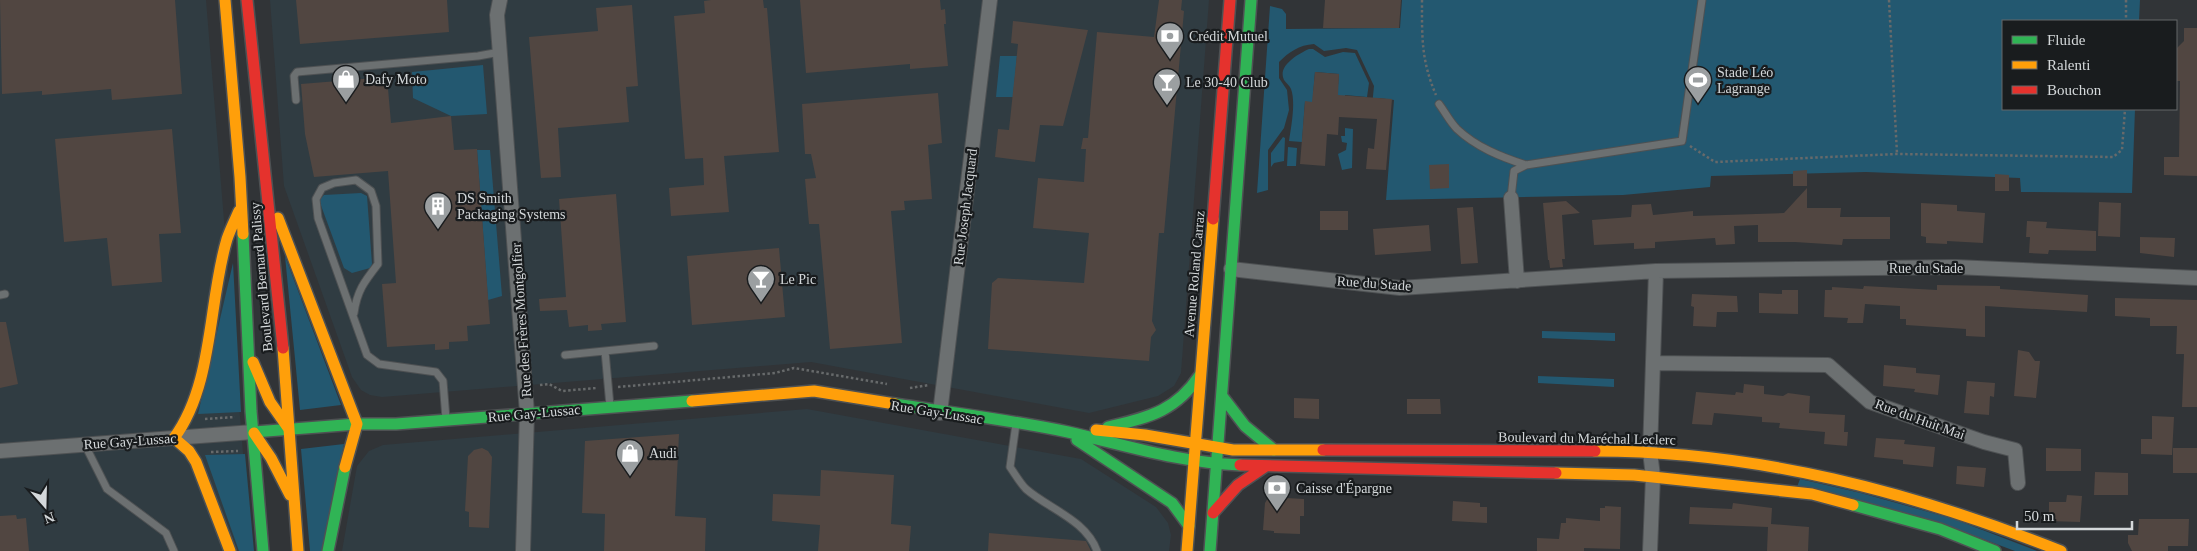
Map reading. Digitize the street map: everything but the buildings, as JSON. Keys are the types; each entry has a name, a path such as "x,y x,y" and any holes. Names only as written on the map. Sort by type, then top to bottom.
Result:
{"main road":[{"name":"Boulevard Bernard Palissy","path":"225,0 241,208 247,349 263,551"},
{"name":"Boulevard Bernard Palissy","path":"247,0 268,191 298,551"},
{"name":"Avenue Roland Carraz","path":"1187,551 1230,0"},
{"path":"1210,551 1251,0"},
{"path":"268,191 357,424 345,465 328,551"},
{"path":"230,551 204,480 190,453 174,438 186,420 197,394 227,239 241,208"},
{"path":"247,349 270,402 289,429"},
{"path":"1100,429 1160,412 1174,406 1192,389 1200,375"},
{"name":"Rue Gay-Lussac","path":"253,432 357,424 396,424 808,391 1066,432 1193,461 1217,464"},
{"path":"1222,396 1240,423 1274,450"},
{"name":"Rue Gay-Lussac","path":"1066,432 1100,429 1218,448"},
{"path":"253,432 272,458 295,505"},
{"path":"1066,432 1172,504 1181,513 1188,526"},
{"name":"Boulevard du Maréchal Leclerc","path":"1218,448 1650,452 1807,471 1941,505 2061,551"},
{"path":"1217,464 1653,476 1812,494 1940,529 1995,551"},
{"path":"1213,513 1238,486 1266,466"}],"street":[{"name":"Rue des Frères Montgolfier","path":"500,0 497,15 527,413 523,551"},
{"name":"Rue Joseph Jacquard","path":"940,413 990,0"},
{"path":"1510,198 1517,281"},
{"name":"Rue du Stade","path":"1231,269 1400,288 1656,271 1955,268 2197,278"},
{"path":"1650,551 1653,476 1650,452 1656,271"},
{"name":"Rue du Huit Mai","path":"1653,363 1828,365 1870,402 1984,442 2015,450 2018,483"},
{"name":"Rue Gay-Lussac","path":"0,450 253,432"}],"lane":[{"path":"1510,198 1514,171 1526,165 1682,141 1702,0"},
{"path":"296,100 294,76 297,72 478,56 500,52"},
{"path":"1439,104 1457,129 1479,146 1503,158 1526,165"},
{"path":"354,313 356,296 378,264 376,206 371,191 356,180 334,183 322,188 316,199 318,218 354,313 367,355 379,364 436,372 443,381 446,420"},
{"path":"565,355 654,346"},
{"path":"605,351 610,406"},
{"path":"1016,424 1010,467 1025,489 1071,519 1095,545 1097,551"},
{"path":"85,445 107,490 166,532 174,551"}],"path":[{"path":"1422,0 1422,44 1426,73 1439,104"},
{"path":"1889,0 1897,154"},
{"path":"2126,0 2126,20"},
{"path":"1682,141 1715,162 1897,154 2114,157 2122,150 2125,110"},
{"path":"186,420 239,417"},
{"path":"190,453 242,451"}],"shaded area":[{"path":"0,0 206,0 251,551 0,551"},
{"path":"270,0 1209,0 1181,373 1174,386 1158,396 1089,413 811,362 382,397 370,395 361,390 352,377 284,186"},
{"name":"Stade Léo Lagrange","path":"1402,0 2140,0 2139,20 2002,20 2002,110 2135,110 2132,193 2021,192 2020,178 1866,172 1711,176 1710,187 1623,195 1386,200 1394,100 1379,98 1378,107 1372,106 1374,86 1357,50 1346,48 1324,51 1314,44 1295,50 1279,62 1279,78 1287,90 1289,110 1284,128 1268,150 1268,190 1257,193 1270,6 1282,9 1286,14 1286,29 1400,28"},
{"path":"1309,49 1313,49 1325,57 1343,52 1355,53 1369,83 1367,97 1345,95 1345,98 1337,98 1339,74 1315,72 1313,96 1324,103 1305,102 1302,142 1289,141 1293,101 1291,89 1284,80 1283,70 1290,61"},
{"path":"1000,56 1017,56 1013,97 996,97"},
{"path":"483,65 487,114 451,116 413,98 412,72"},
{"path":"1345,128 1353,129 1352,168 1342,170 1338,154 1346,150 1347,143 1342,142 1341,136 1345,136"},
{"path":"1283,137 1285,138 1284,161 1274,163 1271,167 1271,153"},
{"path":"1288,147 1297,148 1296,166 1287,166"},
{"path":"477,150 490,150 502,296 488,300"},
{"path":"361,193 367,196 372,264 370,268 352,273 344,268 319,200 324,195"},
{"path":"285,256 341,405 300,410"},
{"path":"233,263 241,412 198,414"},
{"path":"1542,331 1615,333 1615,341 1542,338"},
{"path":"1538,376 1614,379 1614,387 1538,383"},
{"path":"807,409 1081,459 1156,507 1168,523 1171,535 1169,551 342,551 357,466 369,451 383,445"},
{"path":"344,444 322,551 310,551 301,449"},
{"path":"245,454 254,551 239,551 205,455"},
{"path":"1800,479 1861,493 1954,519 2037,551 2015,551 1948,526 1797,487"}],"traffic: fast":[{"path":"1210,551 1251,0"},
{"path":"243,234 251,411 263,551"},
{"path":"1108,427 1149,416 1171,405 1191,387 1200,375"},
{"path":"1222,396 1245,426 1274,450"},
{"path":"253,432 357,424 396,424 692,401"},
{"path":"895,404 1047,428 1196,461 1240,465"},
{"path":"1077,440 1172,503 1189,526"},
{"path":"328,551 345,467"},
{"path":"1853,505 1940,529 1995,551"}],"traffic: slow":[{"path":"225,0 243,234"},
{"path":"230,551 196,462 189,451 174,438 187,417 196,393 203,368 221,263 227,239 239,211"},
{"path":"278,218 357,424 345,467"},
{"path":"1187,551 1213,219"},
{"path":"283,348 298,551"},
{"path":"253,362 270,402 289,429"},
{"path":"692,401 814,391 895,404"},
{"path":"1096,430 1145,435 1233,450 1323,450"},
{"path":"254,433 271,458 290,495"},
{"path":"1595,451 1715,458 1833,479 1891,493 1948,510 2061,551"},
{"path":"1556,473 1634,475 1812,494 1853,505"}],"traffic: jam":[{"path":"247,0 283,348"},
{"path":"1213,219 1230,0"},
{"path":"1323,450 1595,451"},
{"path":"1240,465 1556,473"},
{"path":"1213,513 1238,485 1266,466"}],"place":[{"name":"Crédit Mutuel","path":"1170,60"},
{"name":"Dafy Moto","path":"346,103"},
{"name":"Stade Léo Lagrange","path":"1698,104"},
{"name":"Le 30-40 Club","path":"1167,106"},
{"name":"DS Smith Packaging Systems","path":"438,230"},
{"name":"Le Pic","path":"761,303"},
{"name":"Audi","path":"630,477"},
{"name":"Caisse d'Épargne","path":"1277,512"}]}
